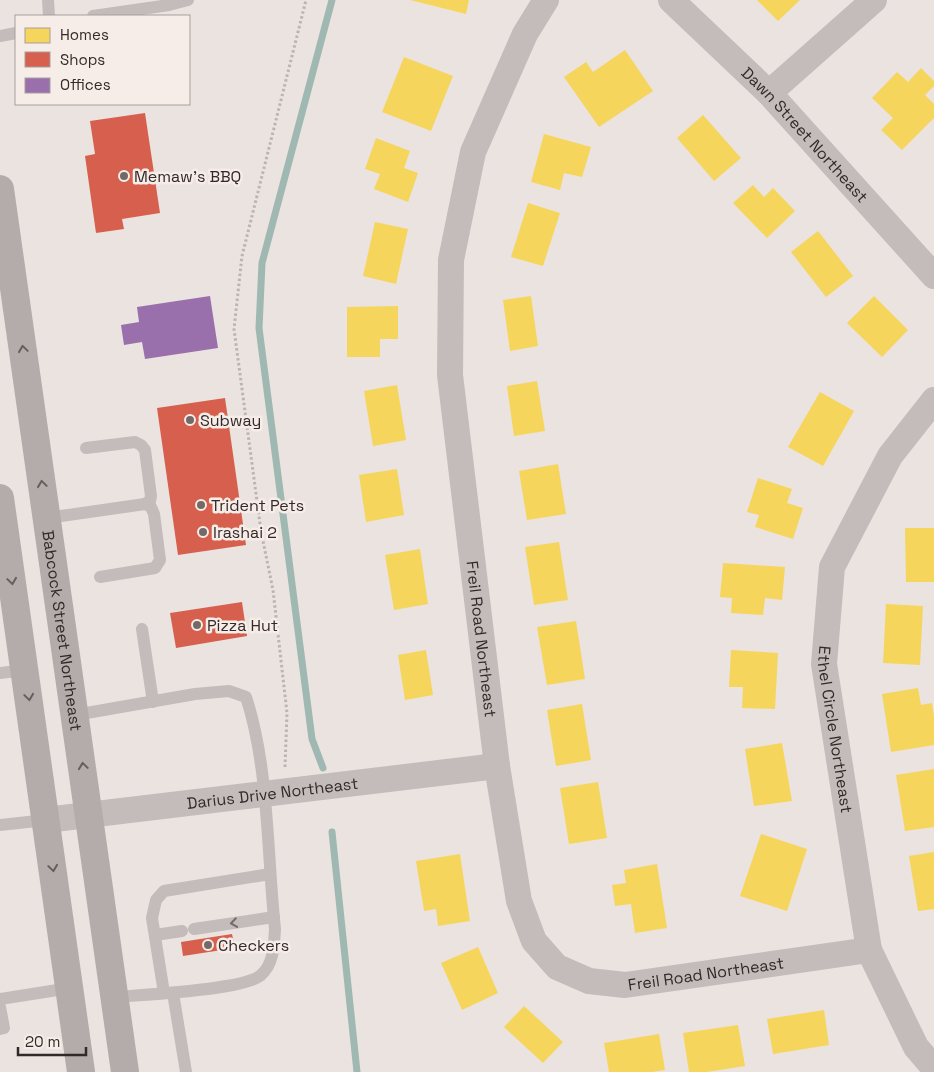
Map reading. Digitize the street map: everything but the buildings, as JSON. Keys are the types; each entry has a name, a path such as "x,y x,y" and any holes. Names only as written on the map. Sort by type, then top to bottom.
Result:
{"main road":[{"name":"Babcock Street Northeast","path":"0,189 125,1072"},
{"path":"0,498 12,672 46,820 81,1072"}],"street":[{"name":"Freil Road Northeast","path":"546,0 525,34 473,152 451,260 450,375 497,766 519,900 534,941 557,967 589,981 625,985 869,950"},
{"name":"Dawn Street Northeast","path":"671,0 769,93 934,276"},
{"path":"769,93 874,0"},
{"name":"Ethel Circle Northeast","path":"934,400 890,456 832,567 824,664 869,950 916,1048 934,1068"},
{"name":"Darius Drive Northeast","path":"46,820 497,766"}],"lane":[{"path":"48,0 49,15"},
{"path":"101,15 169,6 188,0"},
{"path":"0,36 15,33"},
{"path":"47,518 144,504 150,501 145,450 141,445 135,442 86,448"},
{"path":"100,577 155,568 159,564 154,514 151,508 144,504"},
{"path":"142,629 153,702"},
{"path":"75,715 195,694 230,691 246,697 274,793 270,874 275,929 273,951 269,965 261,976 248,982 168,993 115,997"},
{"path":"0,825 46,820"},
{"path":"186,1072 152,918 156,900 164,891 270,874"},
{"path":"155,935 274,917"},
{"path":"0,999 70,988"},
{"path":"0,1007 4,1028 0,1029"}],"path":[{"path":"274,793 286,704 273,590 261,531 234,329 242,256 306,0"}],"waterway":[{"path":"323,768 312,739 259,328 262,263 332,0"},
{"path":"332,832 357,1072"}],"place":[{"name":"Memaw's BBQ","path":"124,176"},
{"name":"Subway","path":"190,420"},
{"name":"Trident Pets","path":"201,505"},
{"name":"Irashai 2","path":"203,532"},
{"name":"Pizza Hut","path":"197,625"},
{"name":"Checkers","path":"208,945"}]}
